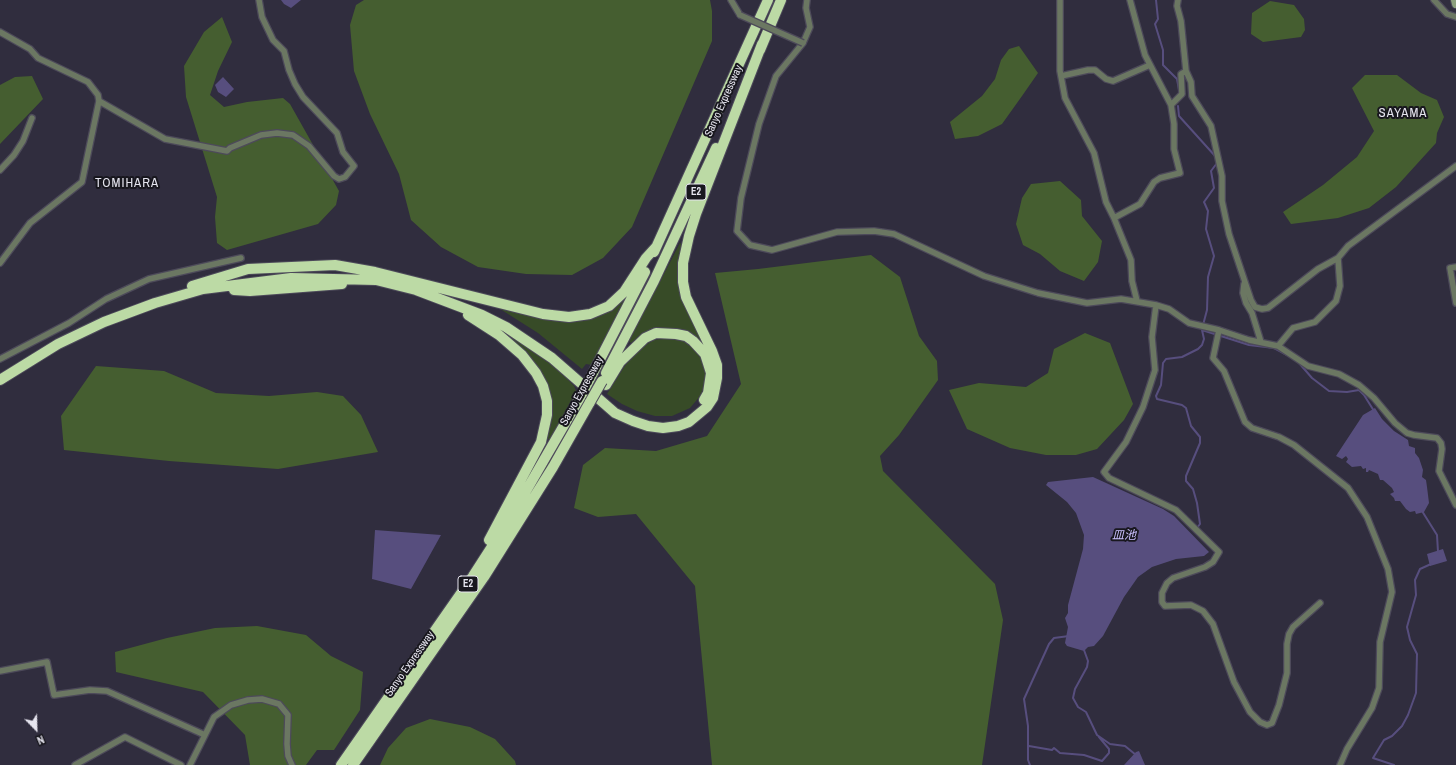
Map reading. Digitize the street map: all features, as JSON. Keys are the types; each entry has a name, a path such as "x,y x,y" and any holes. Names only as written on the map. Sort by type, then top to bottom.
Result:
{"highway":[{"name":"Sanyo Expressway","path":"340,765 452,609 511,517 582,394 656,247 768,0"},
{"name":"Sanyo Expressway","path":"353,765 484,577 553,467 590,402 604,383 676,235 781,0"},
{"path":"0,380 58,344 104,322 248,268 335,264 416,290 506,326 552,358 615,413 648,426 663,428 678,426 688,422 698,415 713,398 718,378 717,365 712,351 686,297 684,263 689,236 696,214 762,44"},
{"path":"0,373 57,337 101,316 153,297 202,286 291,278 375,276 543,314 569,317 590,314 609,306 624,292 646,258 656,247"},
{"path":"451,292 507,321 535,338 606,398 634,415 646,419 658,421 678,419 696,410 708,393 710,383 709,363 700,347 686,336 666,332 656,333 645,338 628,352 604,383"},
{"path":"443,300 494,332 522,355 536,373 543,386 547,415 538,449 452,609"}],"main road":[{"path":"1455,0 1456,4"}],"street":[{"path":"99,101 165,139 227,151 230,148 261,135 277,133 293,135 309,146 334,176 339,179 345,177 354,166 343,152 337,133 303,97 295,84 284,52 273,40 262,17 259,0"},
{"path":"731,0 740,15 802,43"},
{"path":"807,0 806,8 810,27 802,43 776,76 760,124 742,198 737,231 750,245 772,250 837,232 874,231 894,234 984,276 1038,293 1087,303 1121,299 1156,305 1169,310 1190,323 1219,333 1278,346 1308,366 1339,374 1359,385 1374,398 1395,423 1407,433 1414,436 1437,438 1441,443 1442,449 1440,471 1456,505"},
{"path":"1060,0 1060,76 1065,98 1094,153 1106,202 1131,260 1132,281 1136,301"},
{"path":"1114,218 1140,204 1154,182 1160,178 1180,173 1174,149 1174,124 1171,105 1145,55 1130,0"},
{"path":"1178,0 1177,6 1181,22 1186,71 1191,82 1192,96 1211,126 1222,176 1222,201 1230,234 1251,300 1255,307 1262,309 1268,308 1318,269 1338,258 1348,246 1456,166"},
{"path":"1434,0 1447,14 1456,17"},
{"path":"0,32 30,49 38,58 88,82 96,91 99,101 82,182 30,224 0,263"},
{"path":"1060,76 1095,70 1106,79 1113,81 1150,65"},
{"path":"1171,105 1182,94 1181,74 1186,71"},
{"path":"0,170 14,155 23,141 32,118"},
{"path":"0,358 69,323 106,299 148,279 241,258"},
{"path":"1278,346 1292,328 1315,322 1336,301 1340,286 1338,258"},
{"path":"1456,267 1450,268 1456,303"},
{"path":"1245,282 1243,293 1246,304 1252,313 1261,342"},
{"path":"1156,305 1152,337 1155,370 1143,406 1126,442 1104,472 1109,478 1176,510 1219,552 1213,562 1205,567 1173,578 1167,583 1162,593 1162,602 1165,606 1191,604 1203,611 1213,624 1234,682 1250,712 1260,722 1267,725 1272,723 1280,705 1286,673 1287,644 1289,634 1293,627 1320,603"},
{"path":"1219,333 1213,358 1224,371 1245,422 1252,428 1280,437 1294,445 1348,488 1367,517 1388,569 1392,592 1380,642 1380,688 1372,708 1347,749 1340,765"},
{"path":"0,671 47,662 54,695 90,690 107,691 205,735"},
{"path":"190,765 214,717 231,705 248,700 262,699 279,704 288,715 287,744 288,756 292,765"},
{"path":"75,765 125,737 181,765"}],"green space":[{"path":"364,0 710,0 712,11 712,41 632,227 603,258 572,275 526,274 478,267 441,247 411,220 399,174 370,114 354,71 350,25 356,5"},
{"path":"1270,1 1294,5 1304,19 1305,30 1301,37 1263,42 1251,34 1252,13"},
{"path":"222,17 232,42 218,71 210,95 224,107 247,102 283,98 290,104 339,191 336,205 318,224 227,250 217,243 215,217 217,197 186,97 184,66 204,32"},
{"path":"1019,46 1038,73 1002,124 978,136 955,139 950,122 982,96 995,79 1001,60 1009,49"},
{"path":"1365,75 1397,75 1421,93 1437,100 1444,117 1437,133 1436,143 1396,187 1369,208 1338,218 1291,224 1283,212 1323,185 1357,157 1374,131 1352,88"},
{"path":"32,76 43,99 0,144 0,85 15,77"},
{"path":"1060,181 1081,200 1082,216 1102,241 1098,262 1084,281 1060,271 1040,254 1023,245 1016,224 1022,198 1031,184"},
{"path":"680,243 683,245 680,261 704,341 701,344 681,330 669,329 649,332 631,343 629,341"},
{"path":"871,255 900,277 919,336 937,361 938,380 899,435 880,456 883,471 995,584 1003,620 982,765 712,765 695,586 636,514 598,517 574,508 583,465 605,448 656,451 707,436 741,384 715,273"},
{"path":"626,296 628,297 592,365 586,364 582,369 538,333 497,307 568,321"},
{"path":"494,326 525,345 561,372 574,386 576,391 550,440 545,438 550,399"},
{"path":"1085,333 1110,343 1133,404 1124,420 1097,449 1076,455 1046,455 1010,448 967,429 949,390 979,383 1026,387 1048,373 1054,349"},
{"path":"672,338 688,342 700,355 706,368 706,382 701,395 690,408 672,416 655,416 637,411 622,404 607,394 635,353 653,340"},
{"path":"96,366 164,371 216,393 269,396 317,392 343,396 361,415 378,452 278,469 169,461 64,450 61,416"},
{"path":"257,626 306,635 331,656 363,672 360,710 334,750 317,750 306,765 250,765 245,735 203,692 116,672 115,652 167,638 215,628"},
{"path":"430,719 470,727 495,739 515,761 516,765 380,765 388,748 406,728"}],"water":[{"path":"281,0 301,0 291,8 284,4"},
{"path":"223,77 234,89 226,97 218,92 215,85"},
{"path":"1375,408 1382,419 1394,431 1408,440 1409,446 1415,448 1415,453 1419,458 1423,470 1422,477 1426,480 1427,487 1429,503 1424,512 1416,514 1415,511 1410,512 1400,501 1395,501 1390,494 1394,492 1392,488 1383,480 1380,480 1378,474 1369,470 1366,472 1366,468 1363,469 1361,466 1352,467 1346,462 1348,459 1346,456 1342,459 1336,456 1363,415"},
{"name":"皿池","path":"1093,477 1163,509 1174,516 1209,552 1204,556 1176,559 1152,567 1138,577 1124,597 1103,636 1094,646 1088,647 1084,651 1067,646 1065,643 1068,627 1065,618 1068,613 1068,605 1083,549 1084,535 1076,513 1067,502 1046,485 1048,482"},
{"path":"375,530 441,535 411,589 372,579"},
{"path":"1443,549 1447,561 1430,566 1427,554"},
{"path":"1139,751 1145,765 1124,765 1136,752"}],"waterway":[{"path":"1156,0 1158,19 1155,24 1163,50 1163,65 1177,79 1179,90"},
{"path":"1178,106 1179,116 1216,157"},
{"path":"1203,325 1207,310 1208,277 1214,256 1206,229 1208,211 1204,202 1214,188 1211,171 1217,163"},
{"path":"1202,330 1249,345 1274,348 1287,355"},
{"path":"1197,528 1200,524 1197,503 1193,489 1186,481 1186,476 1200,443 1200,437 1191,426 1186,408 1182,405 1157,399 1156,396 1161,385 1163,363 1166,359 1182,357 1198,349 1202,345 1204,339 1202,330"},
{"path":"1299,363 1312,378 1329,391 1347,392 1359,390 1374,411"},
{"path":"1422,511 1437,535 1438,552"},
{"path":"1394,765 1373,758 1384,740 1392,736 1402,726 1408,715 1416,693 1417,654 1410,640 1407,627 1416,595 1415,580 1420,569 1431,564"},
{"path":"1030,765 1028,760 1028,726 1024,699 1049,644 1054,638 1069,636"},
{"path":"1084,650 1088,661 1087,667 1075,689 1073,698 1078,707 1086,712 1097,735 1110,744 1125,746 1136,755"},
{"path":"1029,746 1052,750 1054,748 1060,753 1084,755 1102,761 1109,753 1109,749 1099,737"}],"district":[{"name":"SAYAMA","path":"1403,114"},
{"name":"TOMIHARA","path":"127,184"}]}
